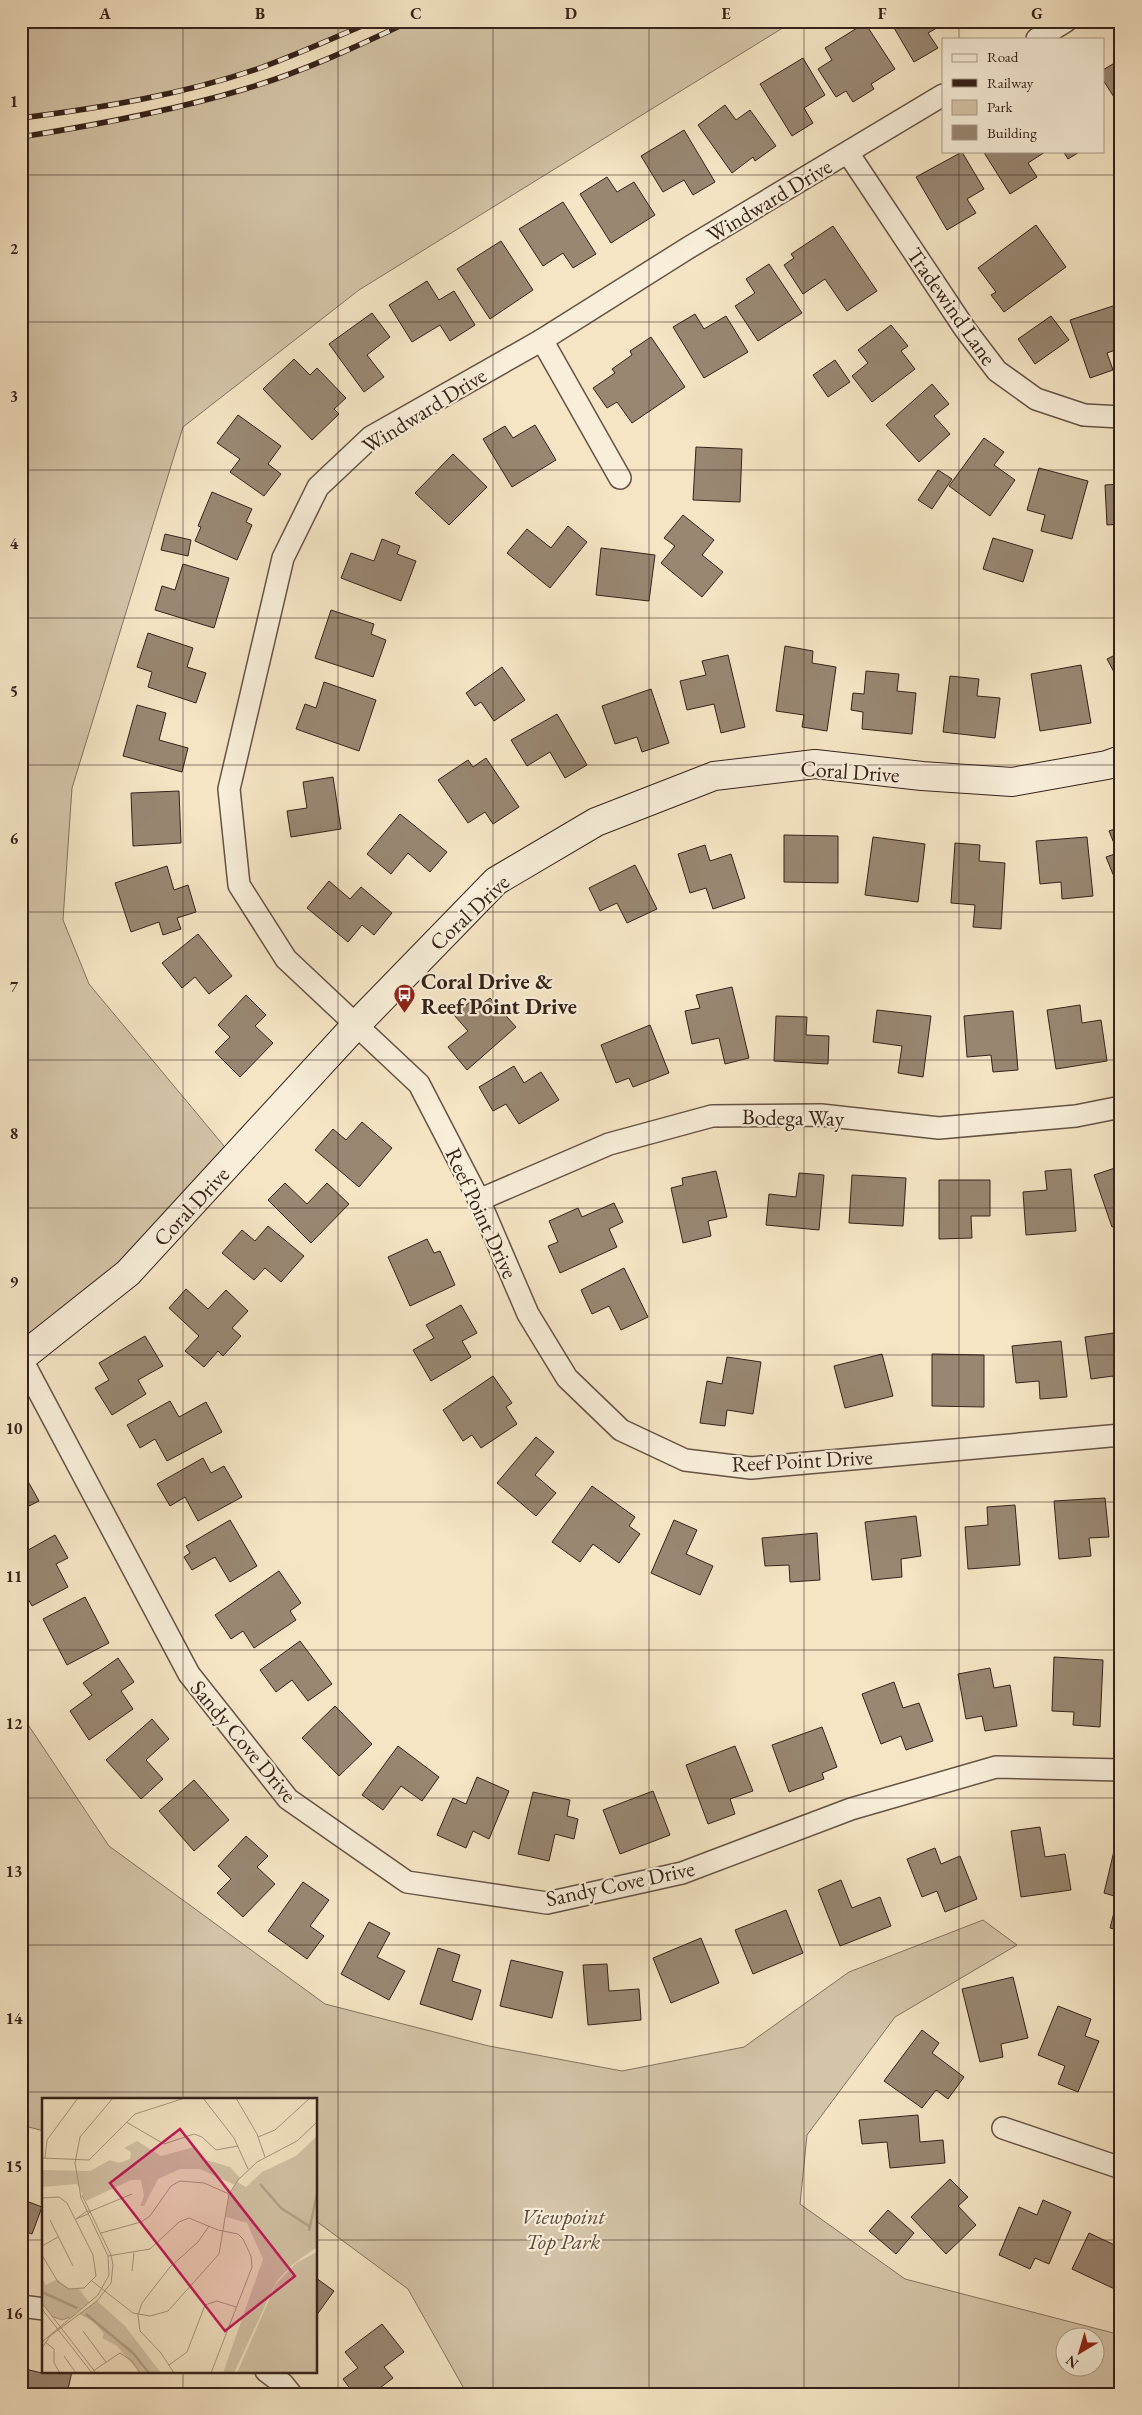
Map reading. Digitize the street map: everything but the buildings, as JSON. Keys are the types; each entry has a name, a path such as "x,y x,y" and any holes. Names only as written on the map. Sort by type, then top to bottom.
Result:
{"street":[{"path":"1039,38 1066,21"},
{"name":"Windward Drive","path":"356,1025 286,959 239,885 229,789 283,558 318,487 371,437 542,340 688,248 942,96"},
{"name":"Tradewind Lane","path":"848,153 964,329 997,371 1036,398 1084,415 1121,417"},
{"path":"542,340 620,478"},
{"name":"Coral Drive","path":"21,1358 128,1273 356,1025 496,881 596,822 714,776 815,764 922,776 1012,782 1107,765 1121,760"},
{"name":"Reef Point Drive","path":"356,1025 419,1084 480,1200 528,1314 567,1378 621,1430 685,1460 751,1468 1121,1435"},
{"name":"Bodega Way","path":"480,1200 609,1144 712,1116 821,1115 938,1128 1076,1116 1121,1107"},
{"name":"Sandy Cove Drive","path":"21,1358 189,1674 288,1800 407,1882 547,1903 682,1873 851,1809 996,1767 1121,1770"},
{"path":"1003,2128 1121,2168"},
{"path":"21,2306 42,2309"},
{"path":"267,2372 283,2384 291,2394"}],"green space":[{"path":"21,21 374,21 272,64 199,86 140,100 21,118"},
{"path":"410,21 794,21 359,290 183,427 72,788 63,920 89,984 234,1158 21,1358 21,137 134,117 245,89 308,67"},
{"name":"Viewpoint Top Park","path":"21,1714 109,1846 325,2004 489,2046 622,2071 744,2047 849,1972 983,1920 1017,1945 895,2017 807,2135 800,2204 905,2279 1094,2328 1054,2328 1054,2378 1104,2378 1104,2331 1121,2335 1121,2394 467,2394 408,2289 318,2222 318,2098 42,2098 42,2130 21,2125"}],"railway":[{"path":"21,118 140,100 199,86 272,64 374,21"},
{"path":"21,137 134,117 245,89 308,67 410,21"}],"place":[{"name":"Coral Drive & Reef Point Drive","path":"405,1013"}]}
